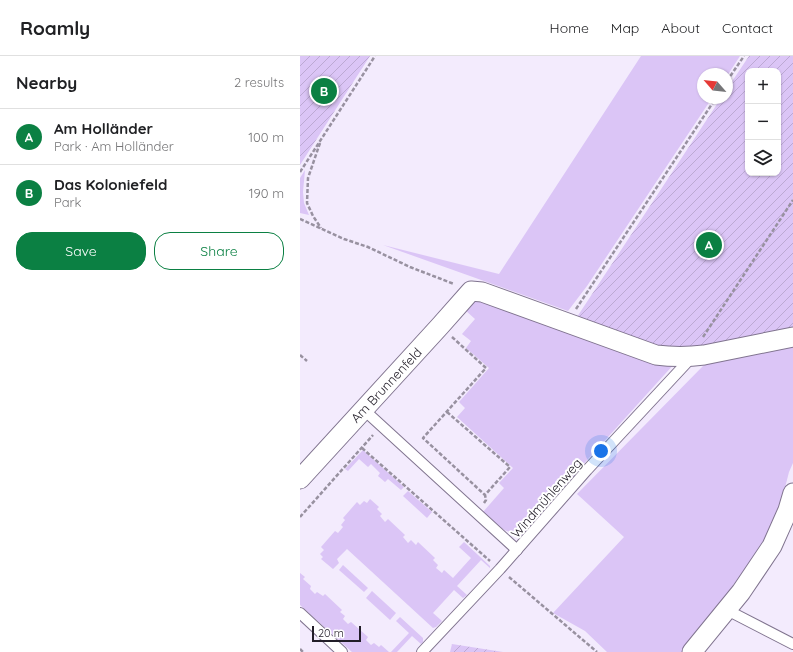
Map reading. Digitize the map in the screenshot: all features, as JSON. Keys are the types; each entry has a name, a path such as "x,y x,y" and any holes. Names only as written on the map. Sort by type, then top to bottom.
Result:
{"street":[{"path":"471,291 482,292 656,355 692,357 793,337"},
{"name":"Am Brunnenfeld","path":"300,479 471,291"},
{"path":"692,652 727,610 754,574 772,546 788,510 793,493"}],"lane":[{"name":"Windmühlenweg","path":"422,652 500,569 587,470 692,357"},
{"name":"Windmühlenweg","path":"363,409 517,550"},
{"path":"727,610 793,644"},
{"path":"300,613 342,652"}],"path":[{"path":"300,172 375,56"},
{"path":"733,72 744,56"},
{"path":"567,322 712,104"},
{"path":"322,138 308,178 307,203 322,228"},
{"path":"692,357 705,333 793,200"},
{"path":"300,219 344,239 368,247 410,267 471,291"},
{"path":"440,326 486,368 423,438 485,495 486,500 476,513"},
{"path":"300,355 307,361"},
{"path":"447,412 510,467 485,495"},
{"path":"300,516 381,426"},
{"path":"362,448 597,652"},
{"path":"300,649 303,652"}],"shaded area":[{"path":"300,56 370,56 300,165"},
{"path":"641,56 740,56 732,68 697,68 697,104 708,104 587,286 568,311 383,245 499,274"},
{"path":"749,56 793,56 793,328 694,347 667,347 640,341 577,317 717,104 733,104 733,80"},
{"path":"305,170 303,192 304,203 309,215 300,213 300,178"},
{"path":"473,298 675,363 522,532 510,532 500,528 483,512 504,488 499,483 513,468 457,417 465,408 459,402 489,368 466,348 471,341 462,334 475,319 465,310"},
{"path":"793,345 793,463 789,472 776,523 768,541 754,556 700,636 686,652 607,652 585,631 553,613 624,537 577,494 703,366 713,360"},
{"path":"363,450 404,487 401,490 388,479 385,482 378,476 380,473 371,464 368,467 359,459 348,471 345,469"},
{"path":"408,491 432,512 427,518 403,496"},
{"path":"370,499 379,507 377,509 382,514 380,516 385,522 388,519 405,535 403,537 408,543 411,540 416,545 418,542 435,558 433,560 438,565 436,568 442,573 444,570 453,578 471,558 459,547 464,542 490,566 490,568 481,560 457,586 467,595 463,598 454,590 433,613 442,621 436,627 433,628 347,549 337,559 339,563 333,569 321,559 323,557 320,554 324,550 321,547 335,531 338,533 343,527 341,525 345,520 343,518 357,502 360,505 364,501 367,503"},
{"path":"343,565 368,588 364,592 339,570"},
{"path":"300,573 305,577 303,579 311,586 310,589 315,594 317,592 323,596 325,594 342,610 340,612 345,616 343,619 348,624 351,622 368,637 366,640 371,645 374,643 379,647 381,645 389,652 352,652 300,605"},
{"path":"372,591 396,613 390,620 366,598"},
{"path":"400,617 423,638 423,642 421,644 412,636 397,652 391,652 409,633 396,621"},
{"path":"452,644 503,652 450,652"}],"place":[{"name":"Das Koloniefeld","path":"324,91"},
{"name":"Am Holländer","path":"709,245"}]}
